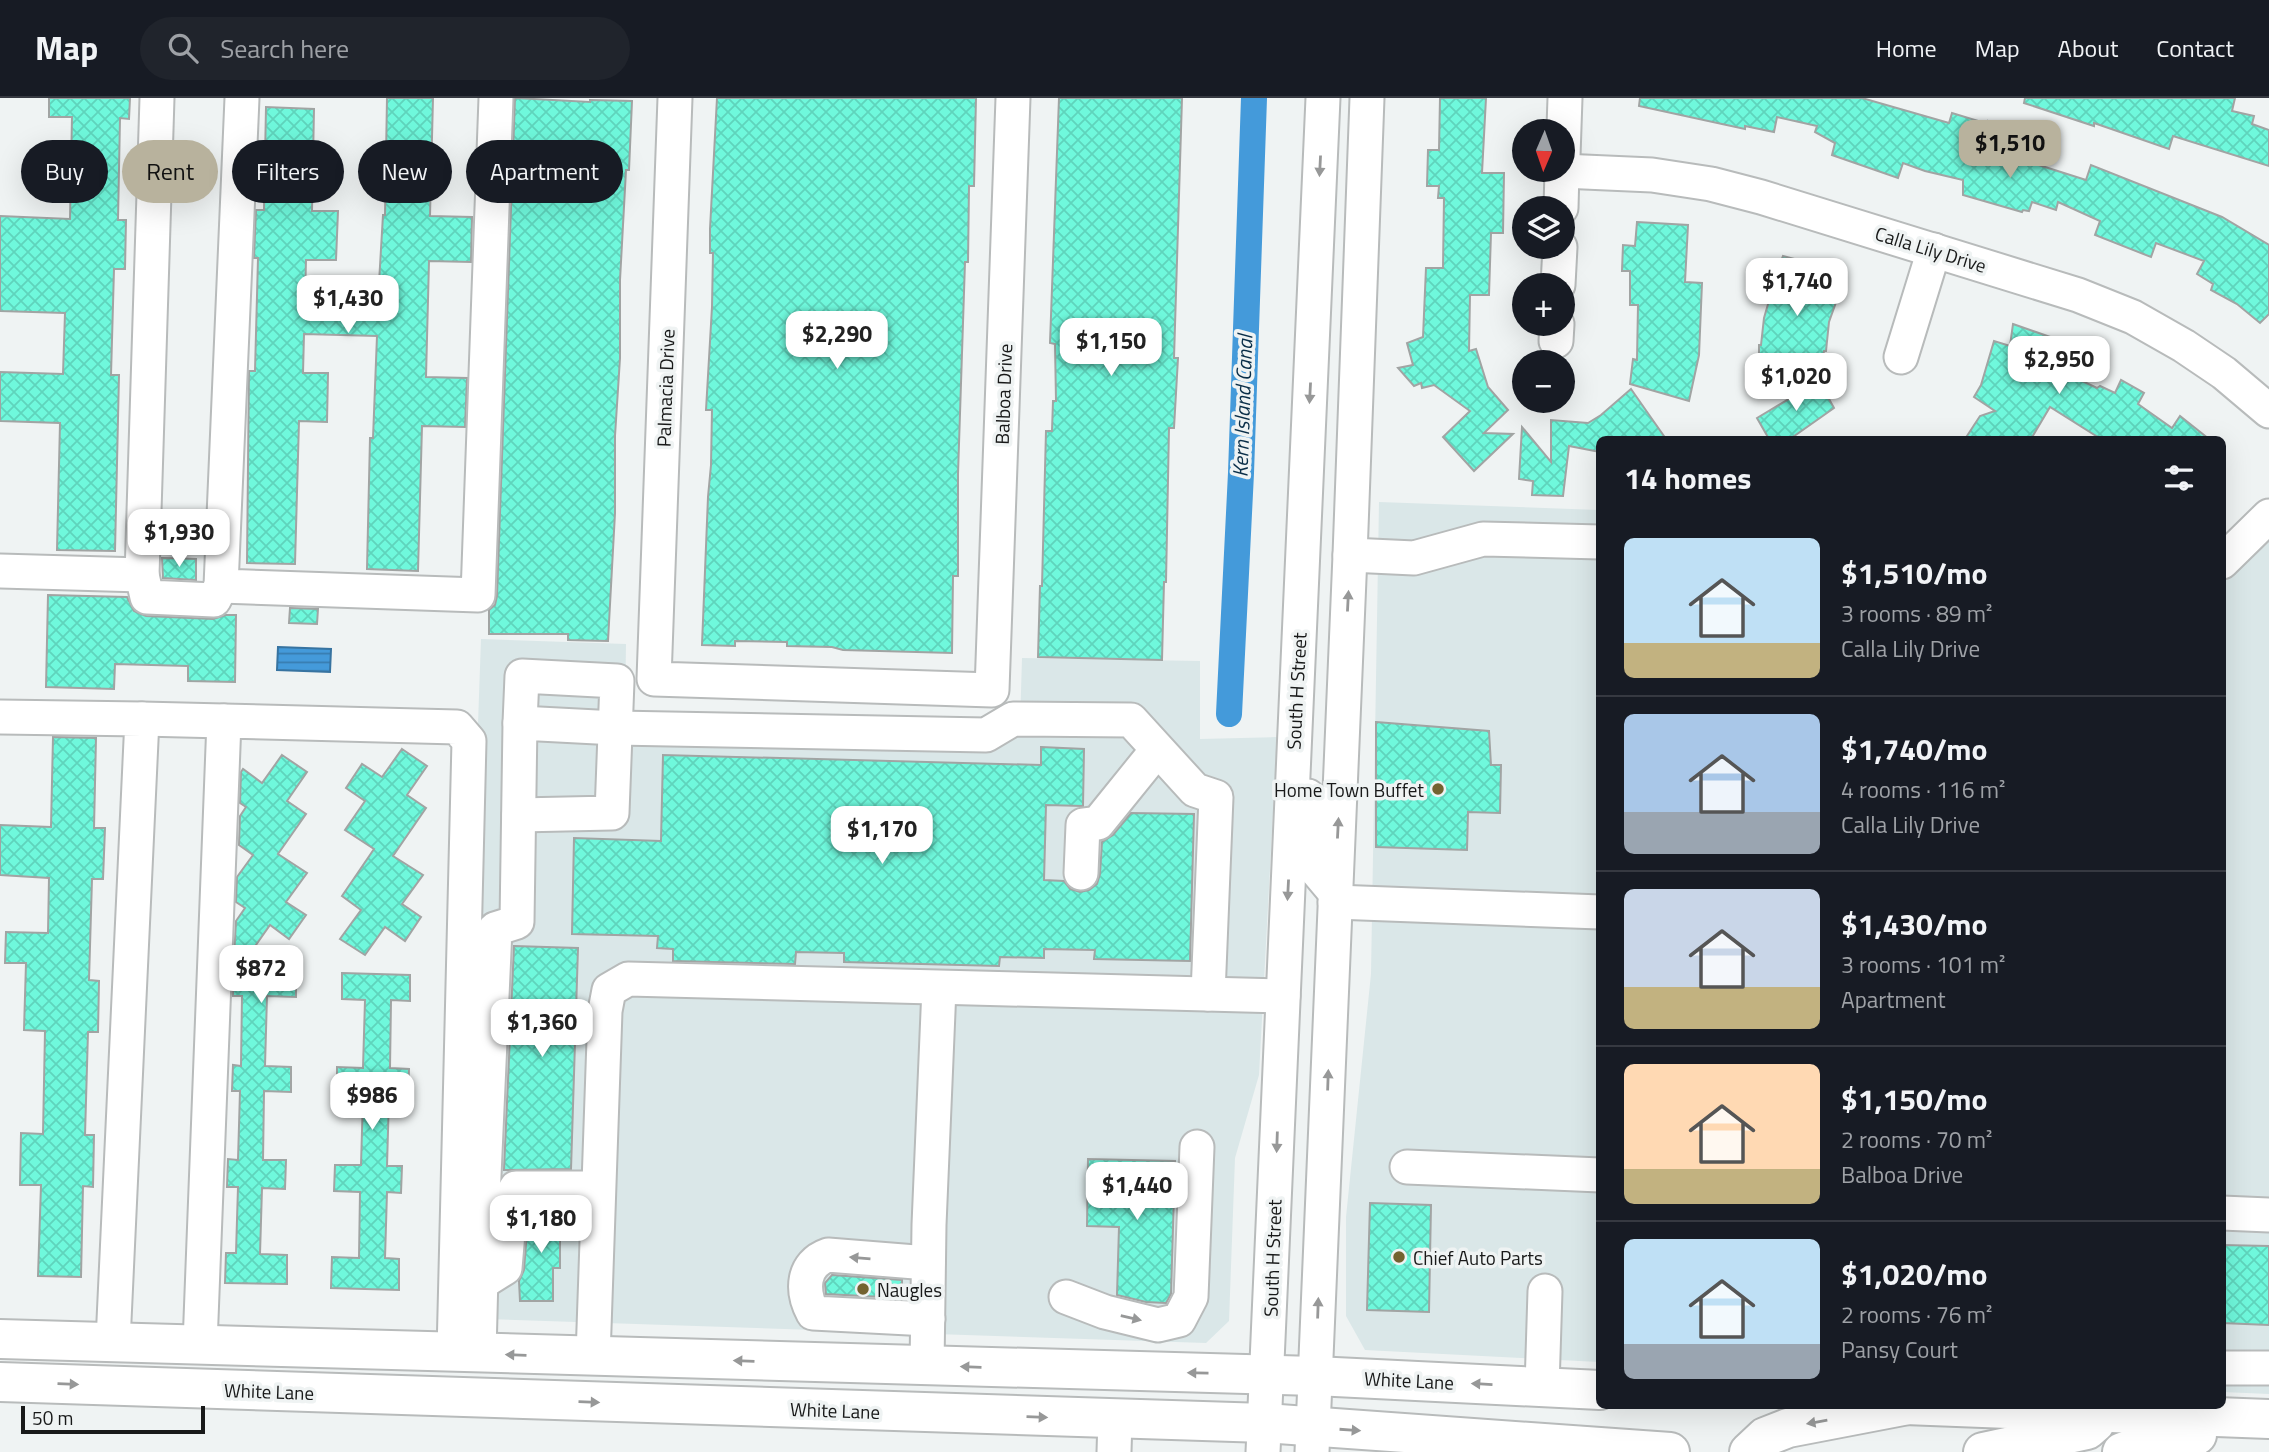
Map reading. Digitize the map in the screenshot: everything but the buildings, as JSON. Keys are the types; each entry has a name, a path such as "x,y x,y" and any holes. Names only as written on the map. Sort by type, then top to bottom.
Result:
{"main road":[{"name":"White Lane","path":"0,1339 1315,1376 1596,1390"},
{"path":"353,1394 560,1383 593,1357"},
{"name":"White Lane","path":"0,1382 353,1394 1114,1436 1264,1437 1670,1452"},
{"path":"1749,1452 1765,1437 1788,1428 1886,1409"},
{"path":"2066,1409 2269,1419"},
{"path":"1983,1452 2087,1430 2106,1410"},
{"path":"2122,1452 2158,1439 2269,1429"}],"street":[{"path":"157,98 142,575 147,597 214,600 221,586 242,98"},
{"path":"221,586 478,595 496,98"},
{"name":"Palmacia Drive","path":"675,98 654,679 992,690"},
{"name":"Balboa Drive","path":"992,690 1013,98"},
{"name":"South H Street","path":"1264,1437 1323,98"},
{"path":"1312,1440 1367,98"},
{"path":"1564,119 1565,98"},
{"name":"Calla Lily Drive","path":"1575,167 1712,184 2078,295 2133,317 2184,346 2224,373 2269,411"},
{"path":"1901,357 1934,250"},
{"path":"2226,558 2269,516"},
{"path":"1350,555 1414,558 1483,539 1596,542"},
{"path":"0,571 142,575"},
{"path":"467,1353 497,1197 495,929 517,922 520,723 522,676 617,681 612,813 519,815"},
{"path":"1296,700 1317,871 1335,897"},
{"path":"0,717 457,727 469,741 467,1353"},
{"path":"113,1342 142,719"},
{"path":"520,723 616,728 986,735 1013,719 1131,720 1195,790 1216,797 1208,994"},
{"path":"200,1345 223,721"},
{"path":"1081,873 1083,825 1098,823 1157,750"},
{"path":"1335,897 1596,912"},
{"path":"593,1357 605,1011 609,990 628,979 1283,996"},
{"path":"927,1366 939,988"},
{"path":"1066,1297 1104,1312 1158,1325 1179,1320 1191,1297 1197,1147"},
{"path":"1406,1167 1596,1175"},
{"path":"497,1197 516,1188 598,1188"},
{"path":"2226,1213 2269,1215"},
{"path":"928,1319 813,1313 807,1303 807,1284 808,1269 816,1259 828,1255 929,1263"},
{"path":"1542,1387 1545,1291"},
{"path":"2226,1368 2269,1368"}],"shaded area":[{"path":"1379,502 1596,510 1596,1362 1365,1350 1346,1316 1346,1217 1371,974"},
{"path":"2226,534 2269,535 2269,1394 2226,1392"},
{"path":"481,639 626,644 625,711 1020,725 1022,658 1200,661 1200,739 1277,737 1259,1075 1235,1158 1229,1321 1206,1343 457,1318"}],"water":[{"path":"278,647 331,649 330,672 277,670"}],"waterway":[{"name":"Kern Island Canal","path":"1229,714 1241,473 1254,98"}],"place":[{"name":"Home Town Buffet","path":"1438,789"},
{"name":"Chief Auto Parts","path":"1399,1257"},
{"name":"Naugles","path":"863,1289"}]}
